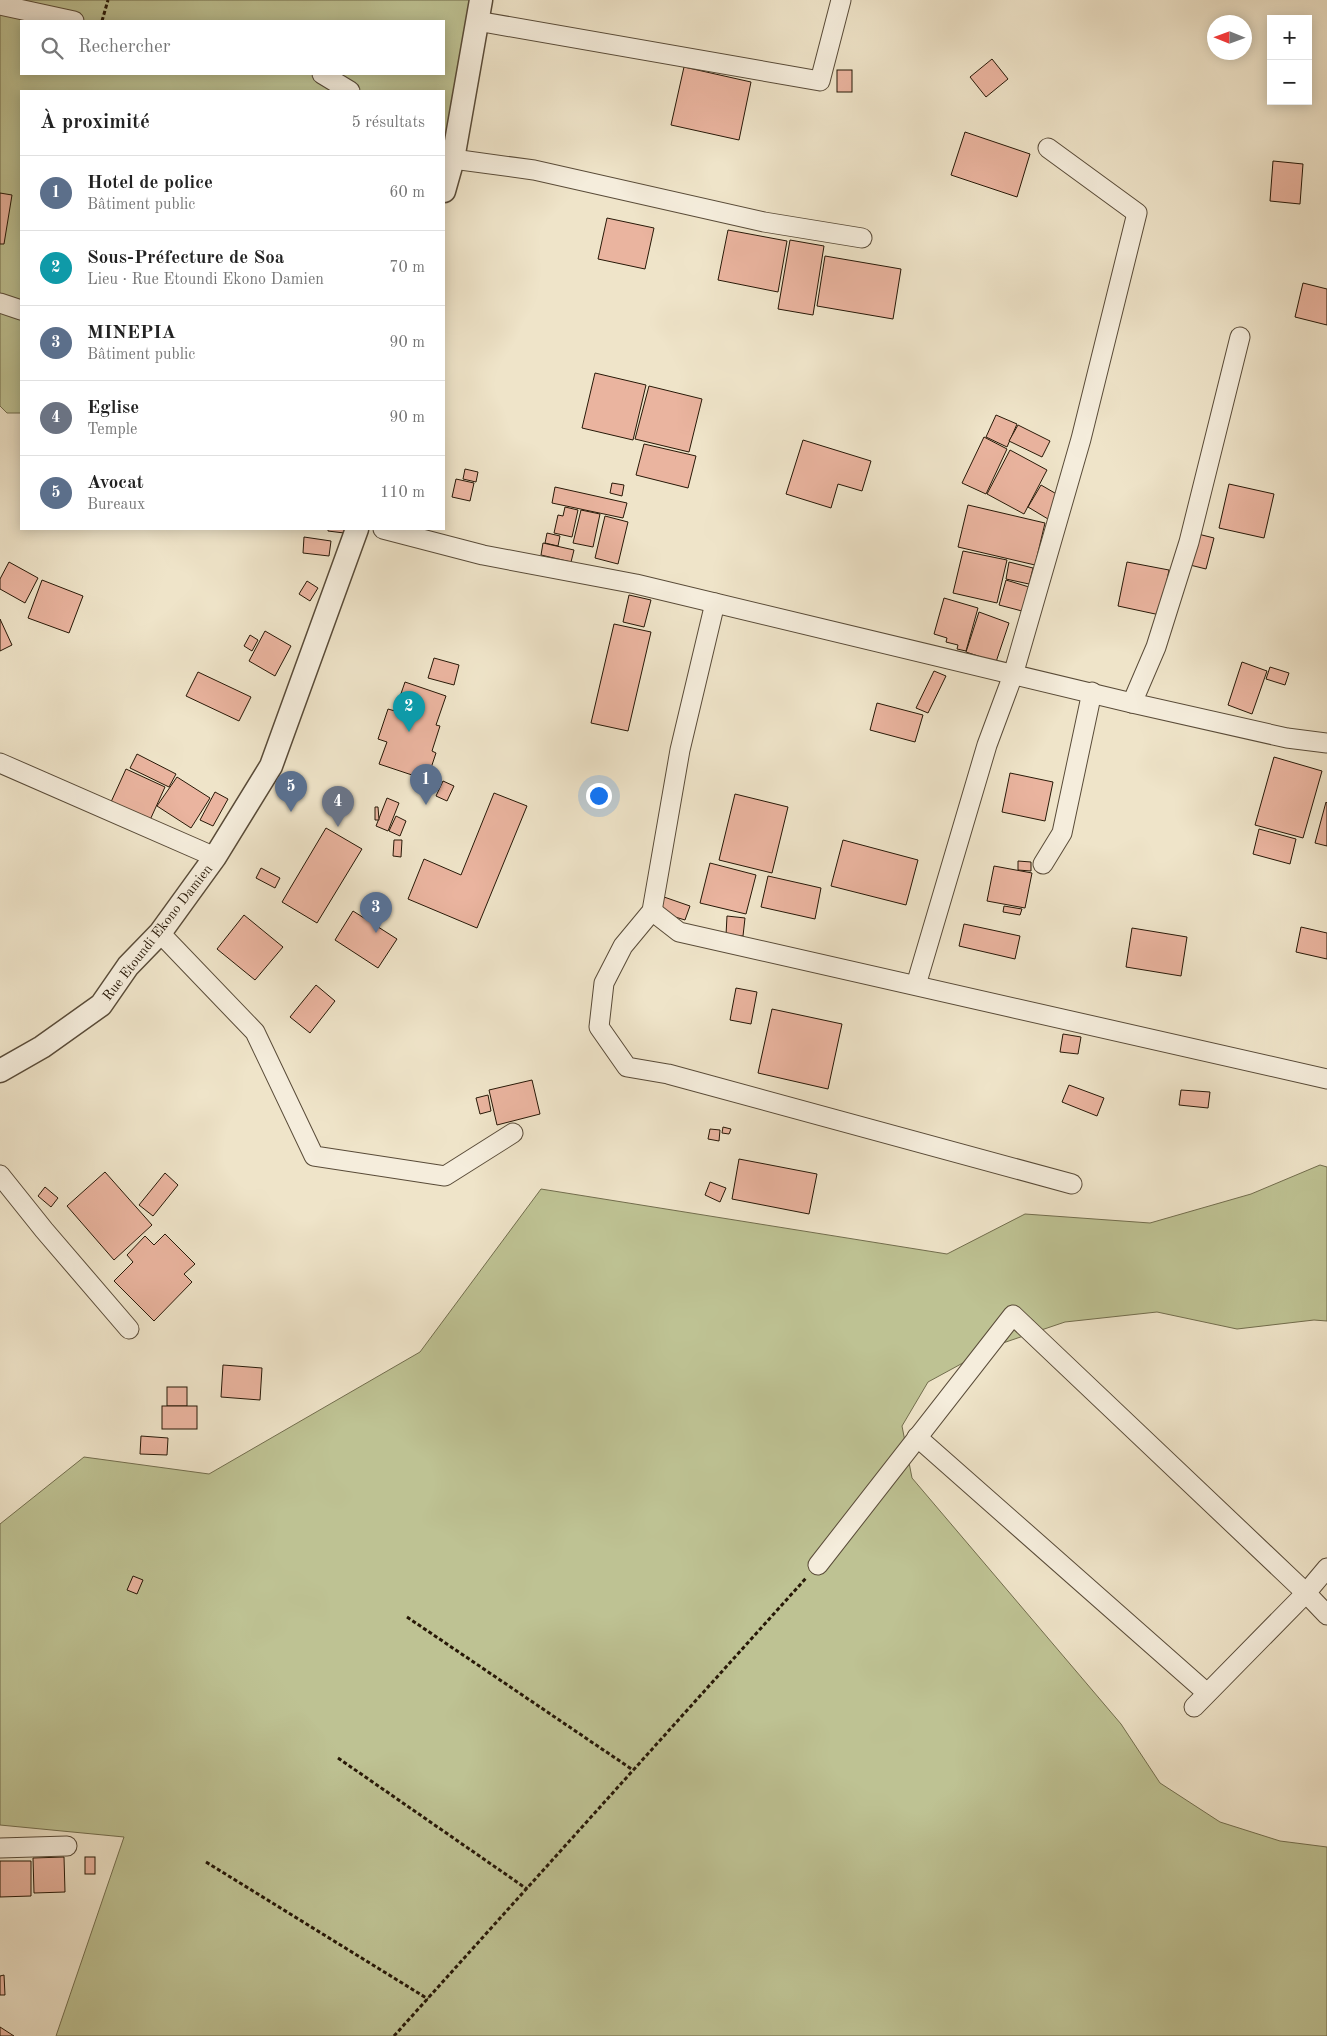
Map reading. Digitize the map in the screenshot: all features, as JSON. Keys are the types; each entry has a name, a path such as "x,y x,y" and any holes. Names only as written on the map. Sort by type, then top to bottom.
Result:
{"street":[{"path":"445,182 448,156 479,11 820,81 841,0"},
{"path":"0,6 69,20"},
{"path":"324,75 348,90"},
{"path":"916,985 987,745 1013,675 1081,439 1137,213 1048,148"},
{"path":"448,156 534,170 764,222 862,238"},
{"path":"0,303 20,310"},
{"path":"1132,703 1156,647 1189,542 1240,337"},
{"name":"Rue Etoundi Ekono Damien","path":"0,1072 42,1047 101,1005 128,966 160,933 215,857 271,766 357,530"},
{"path":"387,530 482,555 636,584 1132,703 1287,738 1327,743"},
{"path":"716,603 680,750 652,911 623,946 604,983 599,1027 627,1066 668,1074 1072,1184"},
{"path":"1043,864 1062,832 1092,692"},
{"path":"0,762 215,857"},
{"path":"652,911 679,932 1327,1079"},
{"path":"160,933 255,1032 314,1156 446,1176 513,1133"},
{"path":"0,1174 44,1230 129,1329"},
{"path":"818,1565 1013,1315 1327,1615"},
{"path":"917,1437 1207,1693"},
{"path":"1194,1707 1306,1593 1327,1568"},
{"path":"0,1848 67,1846"}],"path":[{"path":"102,20 108,0"},
{"path":"394,2036 818,1565"},
{"path":"407,1616 633,1770"},
{"path":"338,1758 527,1888"},
{"path":"206,1862 428,1999"}],"green space":[{"path":"0,0 477,0 445,172 445,90 20,90 20,413 7,413 0,406"},
{"path":"1320,1165 1327,1167 1327,1321 1314,1320 1237,1329 1157,1312 1065,1322 994,1346 928,1382 902,1426 912,1478 1121,1724 1160,1783 1220,1822 1280,1841 1327,1847 1327,2036 56,2036 124,1837 0,1825 0,1524 84,1457 209,1474 420,1352 541,1189 947,1254 1025,1214 1150,1223 1251,1194"}],"building":[{"path":"992,59 1008,79 986,97 970,77"},
{"path":"684,67 751,82 739,140 671,125"},
{"path":"837,70 852,70 852,92 837,92"},
{"path":"965,132 1030,154 1017,197 951,175"},
{"path":"1273,161 1303,164 1300,204 1270,201"},
{"path":"0,193 12,195 4,244 0,244"},
{"path":"607,218 654,228 645,269 598,259"},
{"path":"728,230 787,241 778,292 718,280"},
{"path":"790,240 824,246 813,315 778,309"},
{"path":"825,256 901,269 893,319 817,306"},
{"path":"1303,283 1327,289 1327,325 1295,317"},
{"path":"595,373 646,385 633,440 582,428"},
{"path":"649,386 702,399 689,452 635,439"},
{"path":"996,415 1017,424 1007,447 986,437"},
{"path":"1018,425 1050,441 1042,457 1009,441"},
{"path":"984,437 1007,449 986,494 962,483"},
{"path":"803,440 871,461 862,491 838,484 831,508 786,494"},
{"path":"644,444 696,456 688,488 636,475"},
{"path":"1010,450 1047,470 1024,514 987,494"},
{"path":"465,469 478,472 476,482 463,479"},
{"path":"456,479 474,483 470,501 452,497"},
{"path":"612,483 624,485 622,496 610,493"},
{"path":"1229,484 1274,494 1264,538 1219,528"},
{"path":"1041,485 1060,496 1048,519 1028,507"},
{"path":"555,487 627,503 623,518 552,503"},
{"path":"968,505 1045,523 1035,565 958,547"},
{"path":"565,507 578,510 572,537 554,533 558,515 563,516"},
{"path":"581,510 600,514 593,547 573,543"},
{"path":"605,516 628,522 618,564 595,558"},
{"path":"328,530 345,530 344,533"},
{"path":"547,533 560,536 558,546 545,543"},
{"path":"1198,534 1214,538 1206,569 1190,565"},
{"path":"304,537 331,541 329,556 303,553"},
{"path":"543,543 574,550 571,562 541,555"},
{"path":"963,551 1007,560 997,603 953,593"},
{"path":"9,562 38,578 25,603 0,589 0,579"},
{"path":"1009,562 1033,568 1029,584 1006,579"},
{"path":"1127,562 1169,570 1160,615 1118,606"},
{"path":"42,580 83,596 69,633 28,618"},
{"path":"1006,580 1029,587 1022,611 999,605"},
{"path":"307,581 318,588 310,601 299,594"},
{"path":"629,595 651,600 644,627 623,622"},
{"path":"944,598 978,608 966,651 957,649 958,645 946,642 947,638 934,634"},
{"path":"979,612 1009,623 996,662 966,652"},
{"path":"0,619 12,645 0,651"},
{"path":"614,624 651,632 628,731 591,723"},
{"path":"265,631 291,646 275,676 249,661"},
{"path":"250,635 258,640 252,651 244,646"},
{"path":"434,658 459,665 454,685 428,678"},
{"path":"1242,662 1267,671 1252,714 1228,705"},
{"path":"1270,667 1289,673 1285,685 1266,679"},
{"path":"934,671 946,676 928,713 916,708"},
{"path":"198,672 251,697 239,721 186,696"},
{"path":"405,682 446,696 436,725 440,726 432,751 436,753 427,780 379,764 387,742 378,739 388,709 395,711"},
{"path":"877,703 923,715 915,742 870,730"},
{"path":"137,754 176,774 169,787 130,768"},
{"path":"1274,757 1322,771 1303,838 1255,825"},
{"path":"126,769 165,787 150,820 111,802"},
{"path":"1010,773 1053,782 1045,821 1002,812"},
{"path":"177,777 210,798 191,828 157,806"},
{"path":"443,781 454,786 447,801 436,796"},
{"path":"215,792 228,799 213,826 200,820"},
{"path":"494,793 527,806 477,928 408,899 424,859 461,875"},
{"path":"735,794 788,807 772,873 719,860"},
{"path":"387,798 399,803 388,831 376,826"},
{"path":"1327,803 1327,846 1315,843"},
{"path":"375,807 378,807 379,820 375,820"},
{"path":"396,816 406,821 400,836 389,831"},
{"path":"326,828 362,849 317,923 282,902"},
{"path":"1259,829 1296,839 1290,864 1253,854"},
{"path":"394,840 402,840 401,857 393,856"},
{"path":"843,840 918,860 906,905 831,886"},
{"path":"1018,861 1031,862 1031,871 1018,870"},
{"path":"710,863 756,875 746,914 700,903"},
{"path":"994,866 1032,873 1025,908 987,901"},
{"path":"261,868 280,878 275,888 256,878"},
{"path":"768,876 821,888 815,919 761,907"},
{"path":"664,897 690,906 685,920 659,912"},
{"path":"1004,906 1022,909 1020,915 1003,912"},
{"path":"353,911 397,939 378,968 335,940"},
{"path":"244,915 283,947 255,980 217,949"},
{"path":"727,916 745,918 743,936 726,935"},
{"path":"964,924 1020,936 1015,959 959,946"},
{"path":"1301,927 1327,933 1327,959 1296,952"},
{"path":"1132,928 1187,937 1181,976 1126,967"},
{"path":"316,985 335,1001 310,1033 290,1017"},
{"path":"736,988 757,992 751,1024 730,1020"},
{"path":"772,1009 842,1024 828,1089 758,1073"},
{"path":"1063,1034 1081,1037 1078,1054 1060,1052"},
{"path":"532,1080 540,1114 497,1125 489,1090"},
{"path":"1069,1085 1104,1098 1097,1116 1062,1102"},
{"path":"1181,1090 1210,1092 1208,1108 1179,1105"},
{"path":"488,1095 491,1111 480,1114 476,1098"},
{"path":"723,1127 731,1129 729,1134 722,1133"},
{"path":"710,1129 720,1130 719,1141 708,1139"},
{"path":"739,1159 817,1174 809,1214 732,1199"},
{"path":"105,1172 152,1225 114,1260 67,1206"},
{"path":"165,1173 178,1185 153,1216 139,1205"},
{"path":"710,1182 726,1188 720,1202 705,1195"},
{"path":"45,1187 58,1198 51,1207 38,1196"},
{"path":"165,1234 195,1264 184,1274 192,1282 154,1321 114,1281 133,1262 127,1255 145,1236 154,1245"},
{"path":"223,1365 262,1368 260,1400 221,1397"},
{"path":"167,1387 187,1387 187,1406 167,1406"},
{"path":"162,1406 197,1406 197,1429 162,1429"},
{"path":"141,1436 168,1438 167,1455 140,1454"},
{"path":"133,1576 143,1580 137,1594 127,1590"},
{"path":"64,1857 65,1892 34,1893 33,1858"},
{"path":"85,1857 95,1857 95,1874 85,1874"},
{"path":"0,1861 31,1861 31,1896 0,1897"},
{"path":"4,1975 5,1995 0,1995 0,1976"},
{"path":"0,2027 14,2036 0,2036"}],"place":[{"name":"Sous-Préfecture de Soa","path":"409,732"},
{"name":"Hotel de police","path":"426,805"},
{"name":"Avocat","path":"291,812"},
{"name":"Eglise","path":"338,827"},
{"name":"MINEPIA","path":"376,933"}]}
